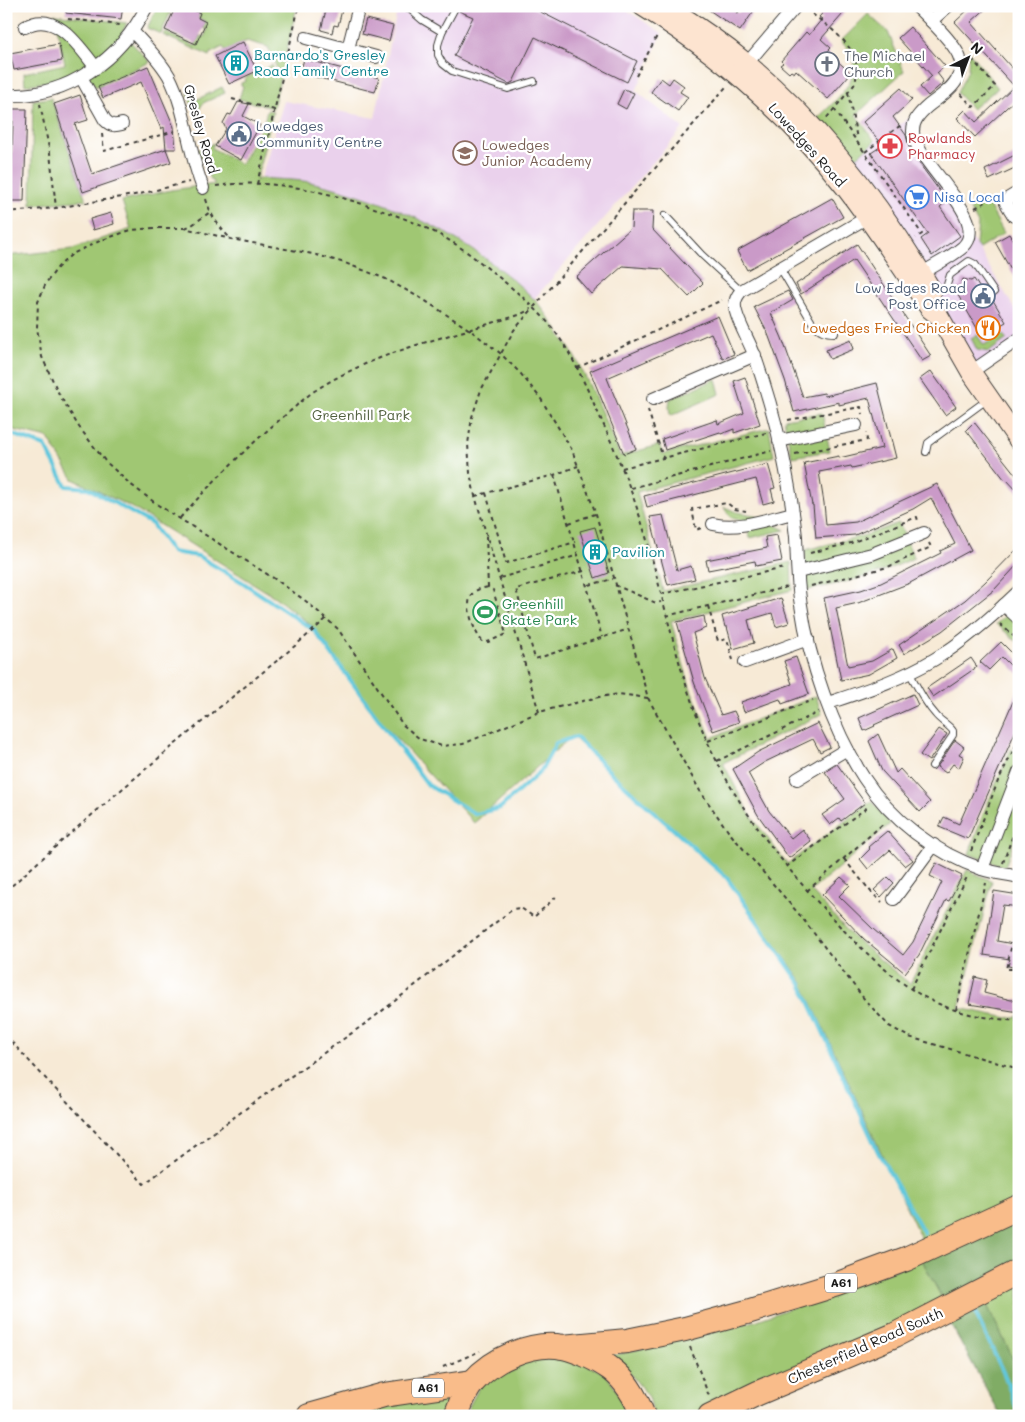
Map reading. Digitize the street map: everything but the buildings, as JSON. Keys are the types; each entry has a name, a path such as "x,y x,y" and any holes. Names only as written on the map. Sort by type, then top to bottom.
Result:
{"highway":[{"name":"A61","path":"562,1347 627,1341 685,1329 747,1312 838,1284 906,1258 1019,1207"},
{"name":"Chesterfield Road South","path":"711,1409 758,1393 895,1335 1019,1271"},
{"path":"456,1416 472,1382 507,1356 522,1350 562,1347 593,1358 612,1369 636,1397 643,1416"},
{"name":"A61","path":"310,1416 384,1395 472,1382"}],"street":[{"path":"6,95 38,93 60,87 96,68 118,49 134,29 147,6"},
{"path":"348,49 359,6"},
{"name":"Lowedges Road","path":"642,6 666,13 795,108 837,154 916,277 934,296 939,308 939,316"},
{"path":"742,69 796,6"},
{"path":"916,6 955,50 960,58 961,68 958,78 953,85 918,116 913,133 916,144 946,183 964,214 969,227 969,237 964,246 916,277"},
{"path":"931,21 948,6"},
{"path":"24,27 38,22 49,22 67,34 96,68"},
{"name":"Gresley Road","path":"134,29 169,77 179,100 201,183"},
{"path":"306,38 376,57"},
{"name":"Lowedges Road","path":"742,69 826,164 904,246 930,308 939,316 988,399 1019,441"},
{"path":"81,77 104,120 116,124"},
{"path":"1014,216 1006,203 1007,200 1019,192"},
{"path":"874,214 741,291 737,297 736,311 755,356 779,440 789,484 801,605 808,640 815,668 827,702 847,749 864,778 893,815 934,845 982,868 1019,876"},
{"path":"971,372 1019,340"},
{"path":"653,399 755,356"},
{"path":"779,440 856,425"},
{"path":"713,524 724,527 748,524 793,513"},
{"path":"798,574 872,554 924,533"},
{"path":"827,702 875,687 934,659 968,636 1019,591"},
{"path":"1004,605 1019,619"},
{"path":"745,662 808,640"},
{"path":"797,780 847,749"},
{"path":"982,868 1019,772"},
{"path":"894,899 934,845"}],"lane":[{"path":"406,6 422,20 442,32"},
{"path":"456,6 442,32 438,45 438,55 443,64 452,71 508,89 534,80"},
{"path":"665,215 702,256 741,291"},
{"path":"934,296 946,288 950,275 969,261 975,264 994,292"},
{"path":"780,268 813,324 819,330 826,333 835,333"},
{"path":"926,452 928,443 988,399"},
{"path":"909,672 929,707 953,731 953,735 932,766"}],"path":[{"path":"257,184 299,6"},
{"path":"803,6 845,42 853,52 857,65 856,78 848,92 816,131"},
{"path":"636,76 666,13"},
{"path":"49,22 60,19 134,29"},
{"path":"953,85 973,107 995,86 969,55 955,50"},
{"path":"540,712 475,496 470,473 468,444 472,417 481,390 514,330 742,69"},
{"path":"848,92 858,142"},
{"path":"38,93 50,153 56,208"},
{"path":"232,99 275,110"},
{"path":"834,109 922,234 904,246"},
{"path":"865,152 912,118 918,116"},
{"path":"116,124 102,134 104,151 167,132 187,130"},
{"path":"201,183 210,212 231,239"},
{"path":"6,212 56,208 140,194 183,184 257,184 308,188 355,201 401,217 452,242 493,272 534,307 554,330 577,368 631,488 687,688 717,761 750,819 786,867 851,938 878,963 911,989 937,1004 956,1010 991,1019 1019,1021"},
{"path":"964,214 996,197 1007,200"},
{"path":"184,228 192,225 210,212"},
{"path":"648,698 619,694 609,695 540,712 463,744 442,746 420,739 403,725 338,629 327,618 278,581 158,504 130,484 105,461 79,427 59,394 42,357 37,328 38,302 46,283 58,267 72,254 102,240 131,230 184,228 231,239 314,254 345,263 386,279 424,300 470,330 500,353 521,374 541,399 572,450 596,514 648,698 700,791 728,831 803,918 865,1000 889,1026 908,1037 1019,1069"},
{"path":"577,368 741,291"},
{"path":"180,518 223,471 270,427 315,390 392,354 518,315 534,307"},
{"path":"653,399 646,402 663,458"},
{"path":"622,468 663,458 779,440"},
{"path":"631,488 779,440"},
{"path":"475,496 554,475 579,466"},
{"path":"554,475 584,571 602,638"},
{"path":"486,493 506,563 575,542"},
{"path":"569,523 596,514"},
{"path":"486,534 488,587"},
{"path":"500,578 579,556"},
{"path":"584,571 516,589 535,659 629,629"},
{"path":"660,594 798,574"},
{"path":"666,616 708,606 798,574"},
{"path":"588,586 614,579"},
{"path":"615,585 656,603 662,601"},
{"path":"488,587 493,590 506,634 488,642 482,641 478,637 472,622 469,601 471,594 476,590 488,587"},
{"path":"708,606 718,641 727,638 734,664 745,662"},
{"path":"991,616 1019,640"},
{"path":"6,891 73,831 327,618"},
{"path":"708,741 827,702"},
{"path":"717,761 827,702"},
{"path":"956,1010 998,781 1019,738"},
{"path":"786,867 879,798"},
{"path":"807,891 893,815"},
{"path":"911,989 982,868 1019,818"},
{"path":"844,859 872,894 887,906 894,899"},
{"path":"6,1036 144,1184 373,1018 513,909 521,908 534,917 558,895"},
{"path":"1019,934 1012,944 1006,969 1019,968"},
{"path":"687,1339 711,1409"}],"shaded area":[{"name":"Lowedges Junior Academy","path":"398,6 620,6 662,33 636,91 683,128 534,299 479,253 430,225 368,198 312,183 261,178 284,101 375,118"},
{"path":"913,116 913,133 946,183 969,237 976,245 1019,316 1019,339 971,372 934,295 846,166 875,141"}],"green space":[{"path":"158,6 170,6 172,9 161,34 147,28"},
{"path":"185,6 297,6 282,71 278,71 268,47 247,41 226,51 223,47 211,53 210,56 163,35 165,32 195,46 200,36 204,37 207,30 203,28 206,22 198,18 200,13"},
{"path":"54,14 127,23 122,33 150,62 96,87 81,71 53,81 25,85 24,73 65,64"},
{"path":"868,14 888,32 904,71 856,115 875,141 857,157 845,148 818,118 839,97 850,81 854,63 851,53 841,41"},
{"path":"969,52 998,88 972,109 957,93 968,70"},
{"path":"272,65 275,73 281,75 273,108 239,99 243,86 241,83 246,81 245,78"},
{"path":"222,87 225,93 203,103 199,110 190,101 188,92 191,91 196,100"},
{"path":"51,98 86,200 31,205 33,100"},
{"name":"Greenhill Park","path":"267,110 273,111 256,181 261,178 308,182 374,200 431,226 485,258 533,298 552,322 587,380 620,456 659,445 663,454 769,428 774,456 637,492 663,591 791,562 792,590 671,621 690,687 711,738 816,696 822,714 723,763 749,813 787,864 872,801 890,824 811,891 854,938 910,984 967,870 992,881 959,1008 1008,1018 1019,1016 1019,1198 923,1243 801,980 725,875 572,736 474,823 368,707 312,626 275,597 133,508 73,479 48,438 6,428 6,256 73,249 131,229 122,201 171,190 215,184 209,177 198,150 214,143 212,148 241,164 264,123"},
{"path":"986,200 1004,233 979,249 976,245 978,224 969,208"},
{"path":"1002,334 1007,339 989,352 977,350 971,338 977,335 984,345"},
{"path":"716,379 720,394 670,416 670,399"},
{"path":"822,413 830,451 792,457 784,419"},
{"path":"724,507 753,515 785,530 750,538 745,520 732,518"},
{"path":"899,523 914,558 861,578 807,590 805,550 866,535"},
{"path":"1019,604 1019,643 996,624"},
{"path":"1011,749 1019,753 1019,826 1005,867 969,854 983,814"},
{"path":"1019,1219 1019,1259 944,1302 922,1260"},
{"path":"922,1260 944,1302 702,1416 654,1416 649,1397 632,1376 611,1356 755,1321"},
{"path":"1019,1280 1019,1371 984,1299"},
{"path":"984,1299 1019,1371 1019,1416 1001,1416 949,1321"},
{"path":"568,1355 606,1374 633,1416 464,1416 481,1384 524,1356"},
{"path":"452,1391 441,1416 342,1416"}],"waterway":[{"path":"6,432 45,446 66,486 88,488 152,524 172,552 198,556 242,582 314,630 428,785 475,814 500,808 541,771 556,743 576,737 612,774 727,878 801,984 878,1152 924,1233"},
{"path":"975,1312 1003,1372 1019,1414"}],"place":[{"name":"Barnardo's Gresley Road Family Centre","path":"236,63"},
{"name":"The Michael Church","path":"827,64"},
{"name":"Lowedges Community Centre","path":"239,134"},
{"name":"Rowlands Pharmacy","path":"890,146"},
{"name":"Lowedges Junior Academy","path":"465,153"},
{"name":"Nisa Local","path":"917,197"},
{"name":"Low Edges Road Post Office","path":"983,296"},
{"name":"Lowedges Fried Chicken","path":"988,328"},
{"name":"Pavilion","path":"595,552"},
{"name":"Greenhill Skate Park","path":"485,612"}]}
